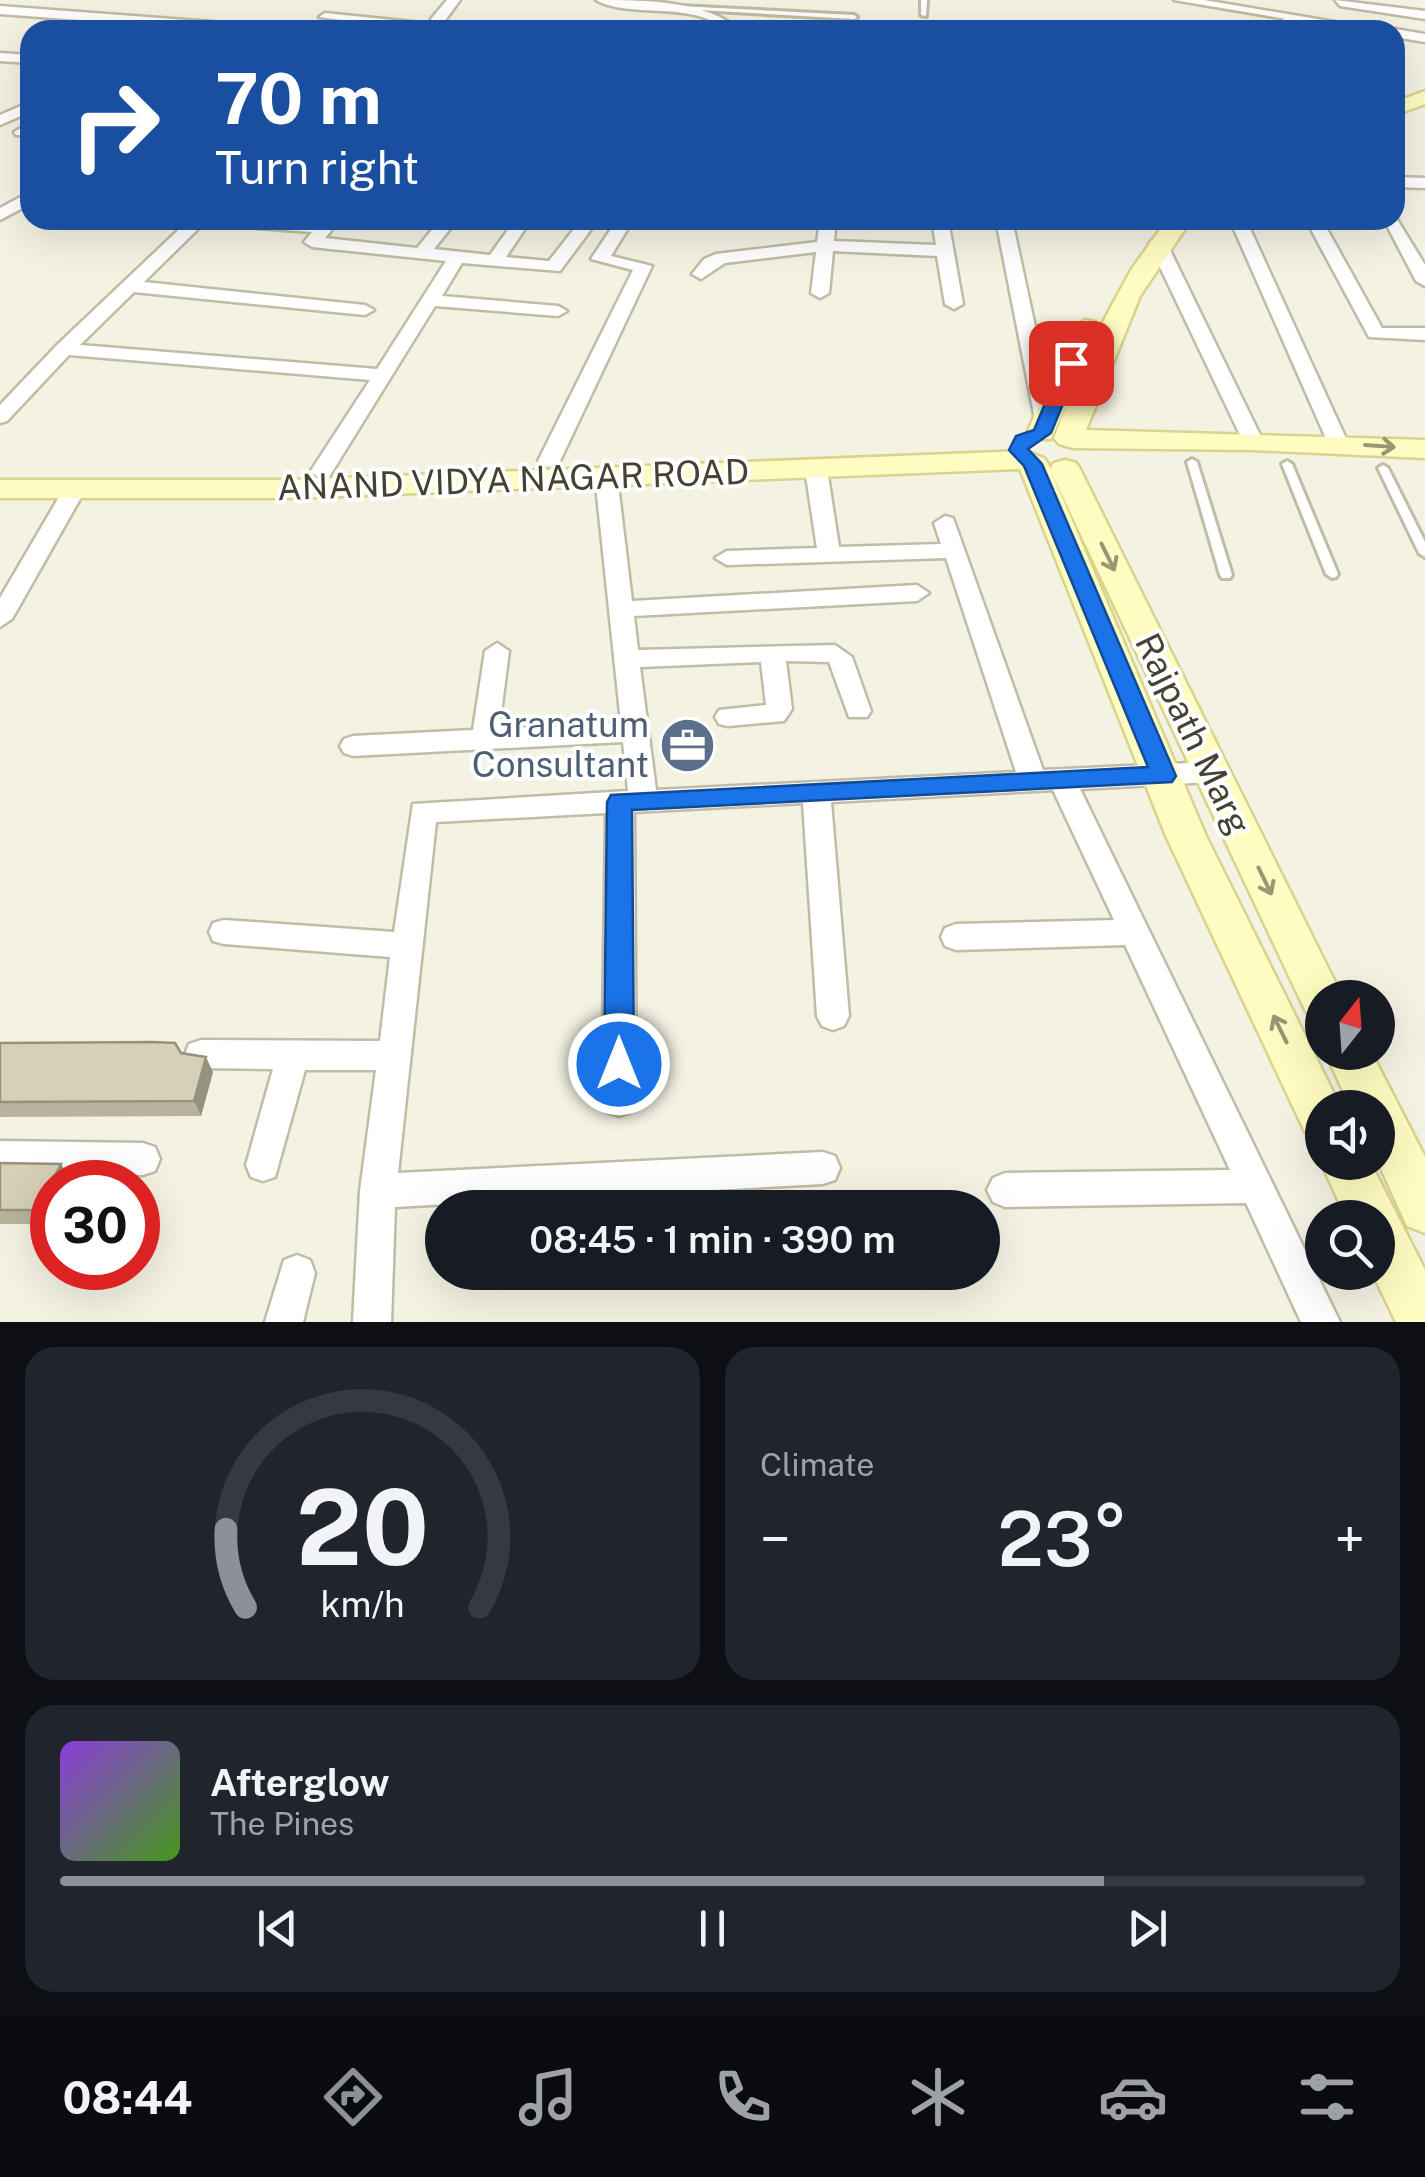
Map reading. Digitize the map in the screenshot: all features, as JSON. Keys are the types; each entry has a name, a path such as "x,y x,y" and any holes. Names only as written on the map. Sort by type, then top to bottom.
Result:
{"main road":[{"path":"1051,448 1154,232"},
{"name":"ANAND VIDYA NAGAR ROAD","path":"0,468 142,473 321,472 549,460 1252,440 1425,449"},
{"name":"ANAND VIDYA NAGAR ROAD","path":"0,489 290,489 816,469 1051,448 1192,462 1425,472"},
{"name":"Rajpath Marg","path":"1051,448 1313,980"},
{"name":"Rajpath Marg","path":"1051,448 1186,836 1309,1090"},
{"path":"1395,1148 1425,1209"},
{"path":"1395,1266 1422,1322"}],"street":[{"path":"89,20 119,0"},
{"path":"437,20 454,0"},
{"path":"602,0 681,7 718,15 723,20"},
{"path":"1180,0 1311,20"},
{"path":"1339,1 1425,15"},
{"path":"0,10 133,20"},
{"path":"325,17 356,20"},
{"path":"0,215 16,201"},
{"path":"0,417 64,349 189,230"},
{"path":"323,230 312,242 554,267 582,230"},
{"path":"423,252 441,230"},
{"path":"495,260 516,230"},
{"path":"549,460 642,266 600,259 618,230"},
{"path":"820,293 827,230"},
{"path":"942,230 954,304"},
{"path":"1006,230 1051,448"},
{"path":"1242,230 1338,443"},
{"path":"1319,230 1376,333 1423,339"},
{"path":"1397,230 1425,281"},
{"path":"1154,232 1252,440"},
{"path":"702,274 710,263 722,258 825,246 945,251"},
{"path":"321,472 458,256"},
{"path":"132,286 365,310"},
{"path":"430,300 558,311"},
{"path":"64,349 384,375"},
{"path":"816,469 829,555"},
{"path":"606,476 636,732 619,1101"},
{"path":"0,619 6,597 73,492"},
{"path":"945,523 1048,781 1134,932 1321,1322"},
{"path":"727,558 953,551"},
{"path":"621,609 917,593"},
{"path":"485,740 496,651"},
{"path":"627,659 826,651 840,656 858,711"},
{"path":"728,718 776,714 779,710 772,654"},
{"path":"353,746 636,732"},
{"path":"372,1322 378,1190 423,812 1212,772"},
{"path":"816,792 832,1016"},
{"path":"224,932 406,946"},
{"path":"956,937 1134,932"},
{"path":"202,1054 394,1056"},
{"path":"263,1165 293,1055"},
{"path":"0,1157 143,1159"},
{"path":"378,1190 823,1168"},
{"path":"1005,1190 1256,1186"},
{"path":"284,1322 297,1272"}],"lane":[{"path":"924,0 924,15"},
{"path":"681,7 854,16"},
{"path":"1286,20 1290,17"},
{"path":"1192,462 1226,576"},
{"path":"1287,464 1332,574"},
{"path":"1383,468 1425,552"}],"building":[{"path":"0,1043 175,1043 181,1053 206,1057 194,1101 0,1102"},
{"path":"0,1163 30,1163 30,1210 0,1210"}],"place":[{"name":"Granatum Consultant","path":"688,745"}],"route":[{"path":"619,1064 620,802 1164,776 1033,464 1018,450 1022,440 1042,433 1071,363"}]}
